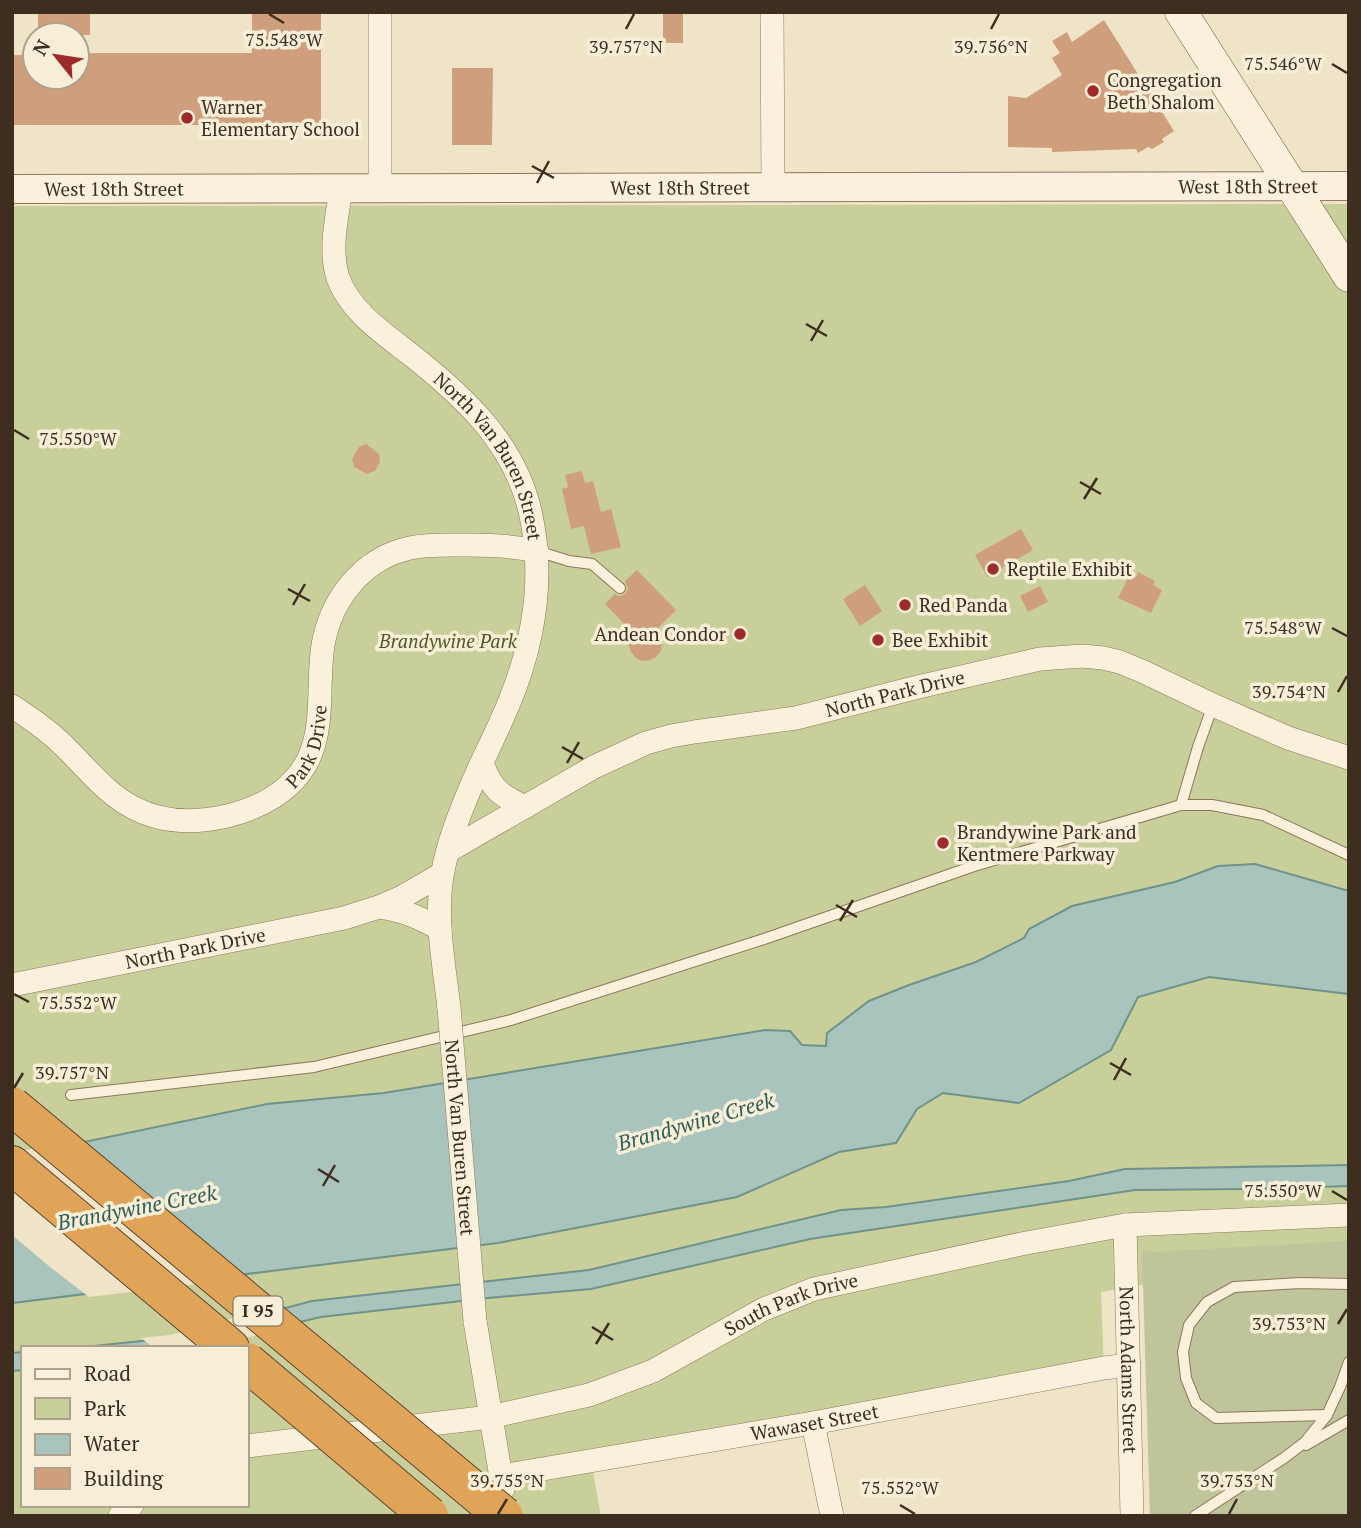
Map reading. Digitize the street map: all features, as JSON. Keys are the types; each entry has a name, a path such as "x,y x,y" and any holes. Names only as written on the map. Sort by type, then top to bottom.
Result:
{"highway":[{"name":"I 95","path":"12,1106 506,1516"},
{"name":"I 95","path":"12,1165 228,1346"},
{"path":"248,1363 429,1516"}],"main road":[{"path":"1181,12 1349,276"}],"street":[{"path":"380,12 380,189"},
{"path":"772,12 773,188"},
{"name":"West 18th Street","path":"12,189 1349,186"},
{"name":"North Van Buren Street","path":"341,188 334,259 345,294 372,323 455,391 481,418 512,462 522,484 530,510 537,551 536,607 529,643 509,703 466,800 448,851 442,874 440,902 440,929 475,1321 506,1516"},
{"name":"Park Drive","path":"12,706 61,742 105,786 132,807 169,820 212,820 236,814 284,791 307,760 314,743 327,625 336,604 358,576 376,562 411,547 504,545 537,551"},
{"name":"North Park Drive","path":"448,851 594,767 624,752 671,736 796,718 1040,659 1083,656 1103,658 1144,672 1287,738 1349,758"},
{"path":"482,763 488,781 496,790 526,807"},
{"name":"North Park Drive","path":"12,985 344,918 402,897 442,874"},
{"path":"379,907 417,916 440,929"},
{"name":"South Park Drive","path":"248,1446 491,1417 589,1395 653,1371 764,1309 814,1289 1021,1244 1125,1225 1349,1215"},
{"name":"North Adams Street","path":"1125,1225 1132,1516"},
{"name":"Wawaset Street","path":"501,1476 813,1423 1129,1365"},
{"path":"813,1423 832,1516"}],"lane":[{"path":"537,551 569,561 592,564 620,588"},
{"path":"1181,805 1213,705"},
{"path":"71,1095 314,1067 511,1020 764,939 974,866 1181,805 1212,805 1263,815 1349,855"},
{"path":"1326,1415 1216,1418 1196,1403 1186,1378 1183,1352 1189,1325 1207,1302 1234,1287 1300,1283 1349,1284"},
{"path":"1284,1458 1305,1442 1326,1415 1349,1362"},
{"path":"1195,1516 1284,1458 1349,1420"}],"green space":[{"name":"Brandywine Park","path":"1349,204 1349,891 1316,882 1192,876 1072,906 1029,929 1024,938 976,962 869,1001 827,1046 802,1045 765,1030 384,1093 267,1104 12,1157 12,206"},
{"path":"1209,977 1349,994 1349,1248 1101,1292 1104,1368 591,1461 601,1516 12,1516 12,1303 498,1243 737,1197 839,1152 896,1143 917,1109 943,1093 1019,1103 1111,1050 1138,997"},
{"path":"1349,1241 1349,1516 1150,1516 1142,1250 1154,1252"}],"water":[{"name":"Brandywine Creek","path":"1255,864 1349,891 1349,994 1209,977 1138,997 1111,1050 1019,1103 943,1093 917,1109 896,1143 839,1152 737,1197 498,1243 12,1303 12,1157 267,1104 384,1093 765,1030 790,1031 802,1045 826,1046 827,1033 869,1001 976,962 1024,938 1029,929 1072,906 1175,882 1218,866"},
{"path":"1349,1165 1349,1186 1135,1190 810,1239 591,1289 321,1317 198,1346 93,1346 171,1338 312,1301 589,1270 841,1210 886,1207 1069,1181 1125,1169"},
{"path":"21,1352 21,1370 12,1371 12,1353"}],"pier":[{"path":"59,1143 222,1281 89,1297 12,1235 12,1153"},
{"path":"261,1311 284,1329 212,1346 151,1346 141,1338 170,1335"}],"building":[{"path":"38,12 90,12 90,21 38,21"},
{"name":"Warner Elementary School","path":"252,12 321,12 321,125 12,125 12,55 21,55 21,91 91,91 91,53 252,53"},
{"path":"663,12 683,12 683,43 663,43"},
{"name":"Congregation Beth Shalom","path":"1104,20 1174,131 1162,139 1164,142 1138,153 1136,149 1052,152 1052,148 1008,147 1008,96 1026,98 1062,75 1052,58 1060,53 1052,41 1067,32 1072,42"},
{"path":"452,68 493,68 492,145 452,145"},
{"path":"366,444 379,454 380,462 375,471 367,474 354,467 352,459 359,447"},
{"path":"582,471 585,483 593,481 601,512 611,509 621,547 591,554 584,526 571,529 562,489 568,487 565,475"},
{"path":"1021,529 1033,550 987,577 975,555"},
{"path":"637,570 676,610 658,628 661,651 656,657 642,661 631,652 630,630 605,604 615,594 625,594 628,589 625,581"},
{"path":"1138,572 1155,581 1153,585 1162,590 1151,613 1118,598 1130,574 1136,577"},
{"path":"865,585 882,611 860,626 843,599"},
{"path":"1040,586 1048,602 1028,612 1020,596"}],"place":[{"name":"Congregation Beth Shalom","path":"1093,91"},
{"name":"Warner Elementary School","path":"187,118"},
{"name":"Reptile Exhibit","path":"993,569"},
{"name":"Red Panda","path":"905,605"},
{"name":"Andean Condor","path":"740,634"},
{"name":"Bee Exhibit","path":"878,640"},
{"name":"Brandywine Park and Kentmere Parkway","path":"943,843"}]}
